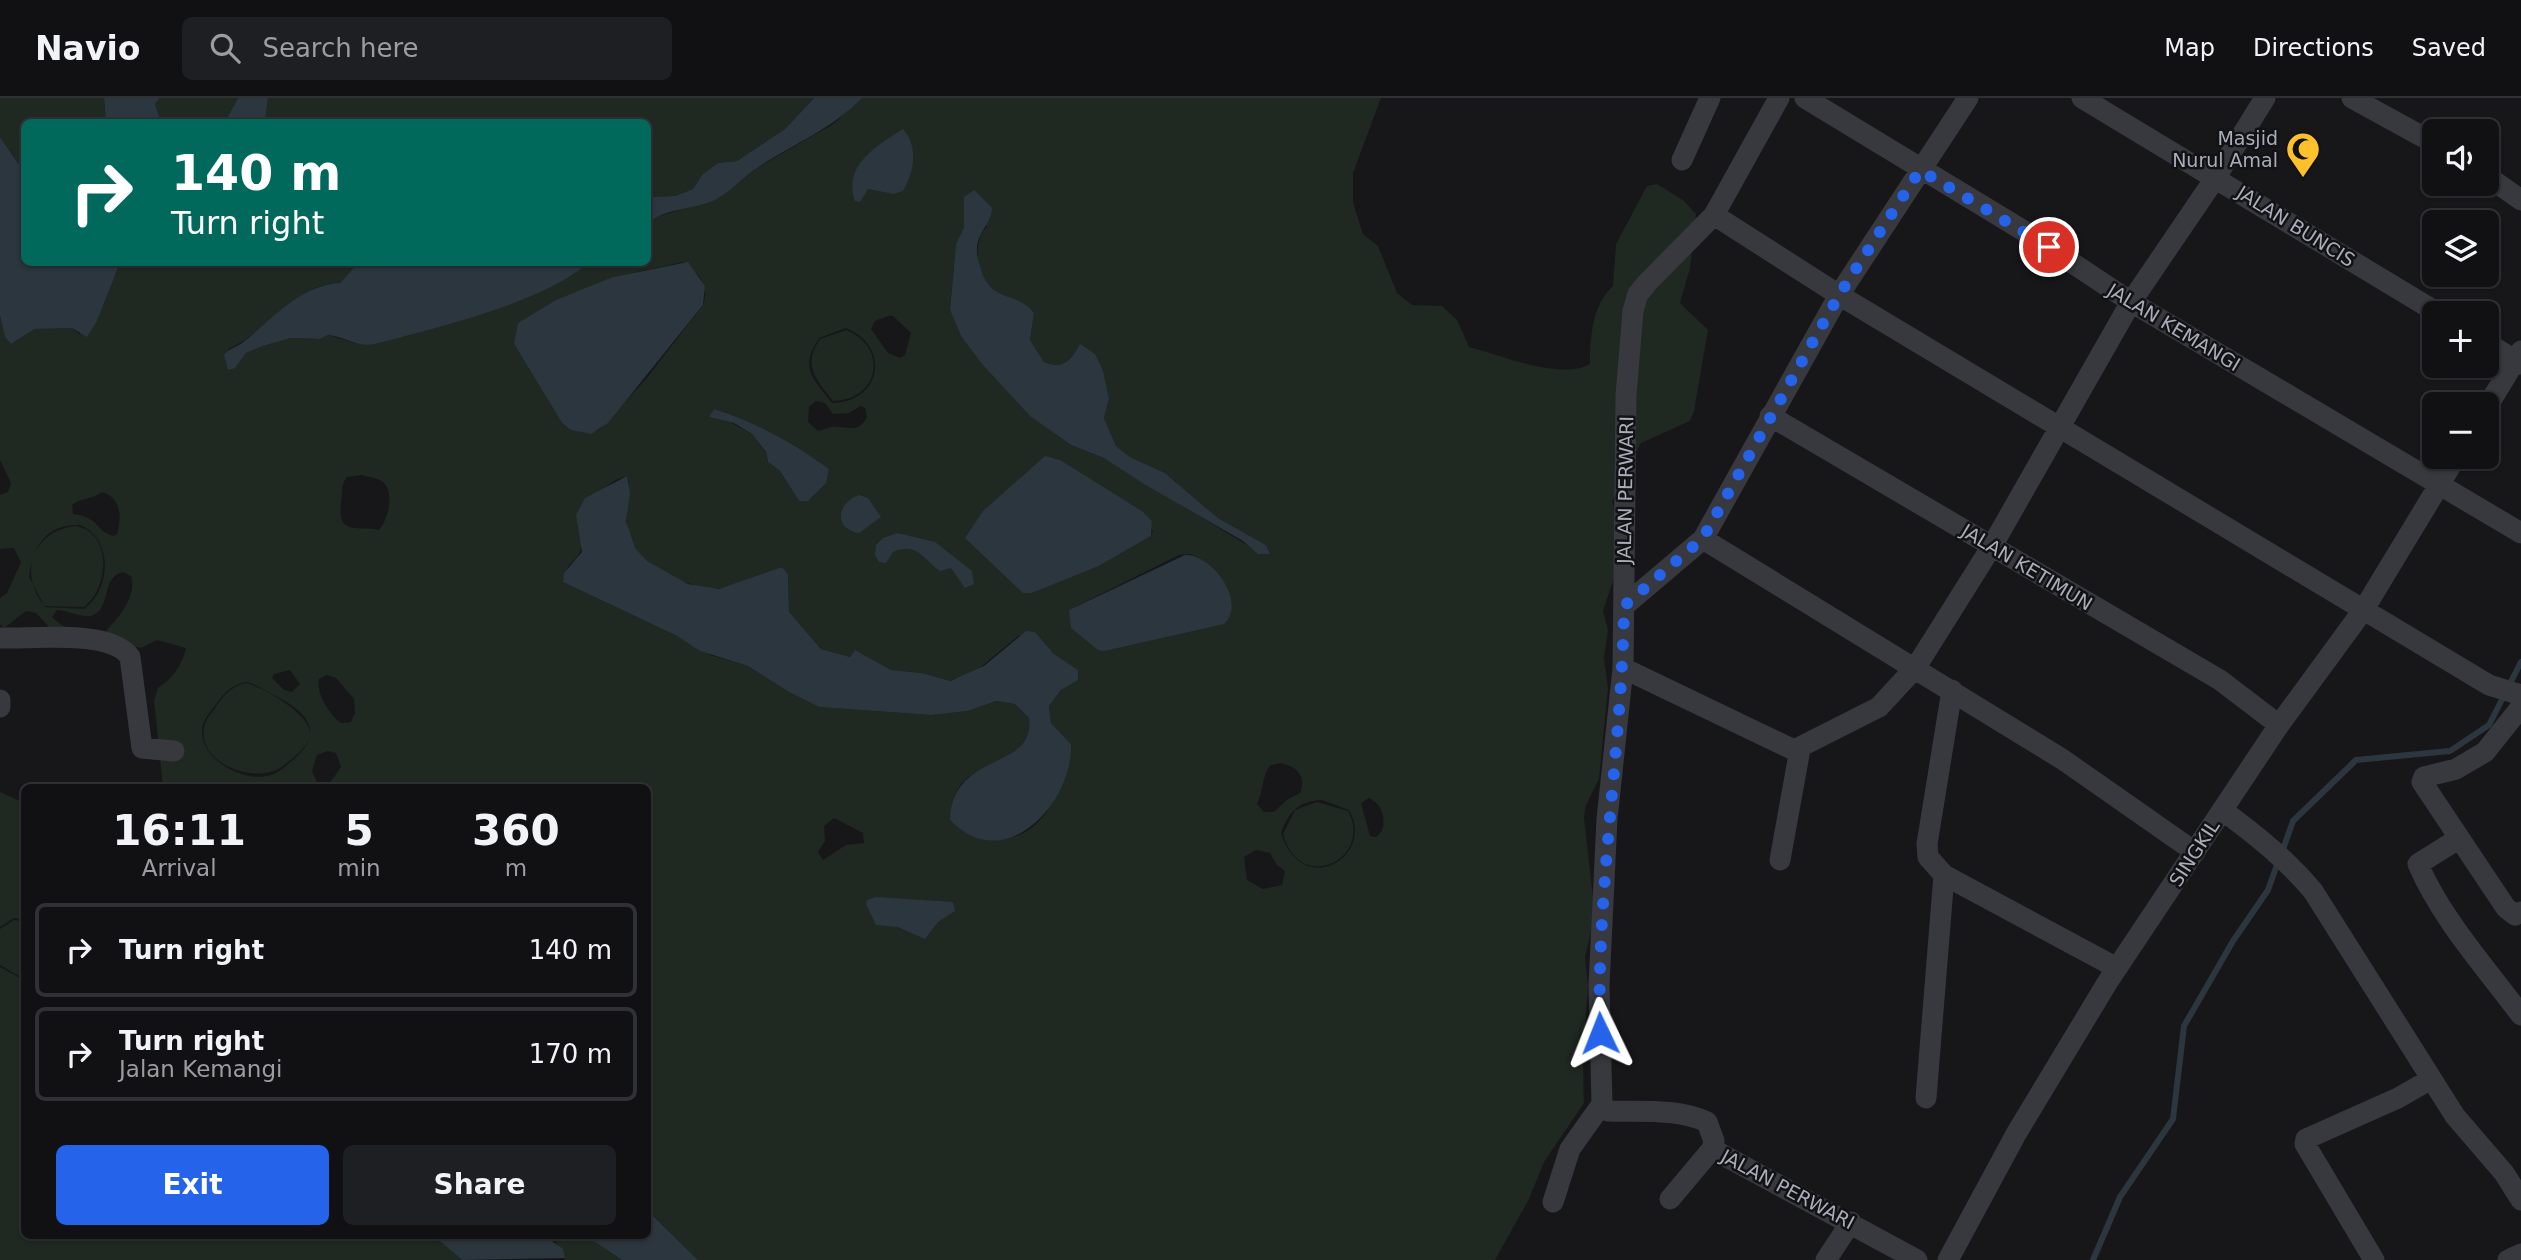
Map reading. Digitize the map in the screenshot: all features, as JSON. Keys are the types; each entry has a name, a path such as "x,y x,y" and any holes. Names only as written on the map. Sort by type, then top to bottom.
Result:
{"street":[{"path":"1682,160 1710,98"},
{"name":"JALAN PERWARI","path":"1779,98 1714,215 1647,283 1634,302 1626,395 1623,668 1607,819 1599,985 1602,1104 1608,1111 1651,1112 1701,1119 1708,1124 1714,1142 1712,1149 1917,1260"},
{"name":"JALAN KEMANGI","path":"1805,98 2029,234 2131,302 2521,533"},
{"path":"1624,606 1703,538 1839,295 1968,98"},
{"name":"JALAN BUNCIS","path":"2082,98 2422,303"},
{"path":"1623,668 1788,748 1800,749 1879,707 1916,667 1992,546 2131,302 2216,177 2265,98"},
{"path":"2352,98 2422,136"},
{"path":"2499,184 2521,200"},
{"path":"1714,215 1839,295 2364,609 2520,699 2485,752 2456,769 2424,777 2422,785 2506,908 2515,915 2521,912"},
{"path":"2497,392 2519,358 2499,349"},
{"name":"JALAN KETIMUN","path":"1770,416 2220,680 2279,725"},
{"name":"SINGKIL","path":"1948,1260 2016,1134 2117,968 2279,725 2364,609 2449,469"},
{"path":"1703,538 2062,759 2195,852"},
{"path":"0,638 101,639 123,649 130,657 142,748 174,751"},
{"path":"1952,690 1927,844 1928,857 1944,875 2117,968"},
{"path":"0,700 0,707"},
{"path":"1780,860 1800,749"},
{"path":"2222,810 2264,840 2291,865 2313,891 2455,1116 2504,1173 2521,1200"},
{"path":"2458,839 2418,864 2425,881 2521,1015"},
{"path":"1926,1098 1944,875"},
{"path":"2374,1260 2305,1144 2306,1139 2398,1098 2431,1079"},
{"path":"1553,1202 1570,1149 1602,1104"},
{"path":"1670,1199 1712,1149"},
{"path":"1826,1260 1851,1222"},
{"path":"2508,1260 2521,1254"}],"shaded area":[{"path":"0,98 104,98 106,119 21,119 21,168 0,137"},
{"path":"104,98 160,98 155,104 160,119 106,119"},
{"path":"160,98 238,98 227,119 160,119 155,104"},
{"path":"238,98 268,98 265,119 227,119"},
{"path":"268,98 814,98 785,129 737,161 718,163 704,174 693,189 675,196 651,197 651,119 265,119"},
{"path":"814,98 862,98 838,118 755,170 717,199 664,214 651,221 651,197 675,196 693,189 703,174 718,163 737,161 785,129"},
{"path":"862,98 1381,98 1353,173 1353,203 1363,234 1378,246 1397,293 1412,305 1442,306 1457,320 1469,347 1530,365 1563,370 1590,364 1596,312 1613,286 1616,244 1647,186 1657,184 1683,200 1696,214 1690,268 1680,303 1708,330 1694,411 1690,421 1641,443 1612,501 1620,530 1617,569 1603,611 1608,630 1604,658 1608,688 1599,779 1586,805 1584,817 1593,898 1592,928 1585,957 1588,986 1583,1064 1584,1103 1544,1162 1529,1199 1495,1260 698,1260 651,1214 651,784 329,784 341,767 336,753 328,751 317,755 312,771 318,784 163,784 154,700 158,688 179,665 186,648 157,640 141,648 50,628 36,613 26,611 4,628 0,624 0,598 7,593 21,562 14,548 0,549 0,495 8,492 11,483 0,460 0,316 5,337 15,342 35,329 72,328 79,334 97,321 119,266 355,266 340,283 323,285 308,291 243,342 228,349 235,368 246,353 291,338 320,339 328,335 355,343 374,344 514,302 573,274 584,266 651,266 651,221 719,198 757,168 833,124","holes":["964,198 987,226 977,251 983,277 994,292 1034,312 1030,340 1044,362 1062,364 1080,345 1109,399 1104,418 1116,446 1130,457 1165,473 1218,518 1266,545 1255,550 1104,458 1071,445 1031,416 981,363 961,336 950,310 956,244 964,227","683,262 698,275 704,285 703,305 646,379 600,429 580,432 562,423 514,344 613,277","893,316 911,333 905,355 900,358 888,353 871,329 875,321","846,328 860,336 870,347 875,359 875,372 870,384 862,393 849,400 832,403 811,373 809,366 819,338","816,401 825,403 833,414 849,413 861,406 865,408 867,417 857,427 834,427 818,431 808,422 809,407","714,409 745,420 802,450 829,469 812,498 799,501 780,471 768,462 766,453 752,434 730,422 709,417","1055,458 1142,511 1153,531 1151,536 1099,566 1032,593","362,475 383,482 387,487 389,506 379,530 351,527 342,521 347,477","627,476 627,522 634,547 652,565 676,579 703,587 726,588 748,582 782,567 788,574 789,612 821,649 850,657 856,651 891,670 922,673 949,681 976,671 1018,636 1035,632 1054,654 1078,671 1077,680 1061,690 1049,706 1051,723 1071,744 1063,777 1049,808 1039,821 1011,838 975,836 960,829 950,820 952,805 962,783 971,775 1006,757 1024,742 1029,718 1015,704 996,701 968,711 931,715 819,707 748,666 710,655 677,636 563,582 568,567 580,553 581,537 577,524 592,502 611,483","102,492 113,498 119,515 117,534 113,536 88,518 73,514 72,505","80,525 91,532 103,552 104,577 100,589 84,609 45,607 29,577 38,547 43,539 58,528","1190,554 1206,562 1218,574 1227,589 1232,606 1069,610 1179,555","123,572 131,576 132,584 129,600 105,632 70,629 52,617 57,610 87,616 97,613 102,607 111,580","290,670 300,684 292,692 284,690 272,678 274,674","327,675 336,678 354,699 355,713 351,722 341,723 328,709 319,691 319,679","241,683 255,685 291,705 300,712 310,728 310,737 305,747 274,774 251,776 228,768 217,761 204,742 202,727 205,719 223,696","1281,763 1292,767 1299,773 1302,782 1300,793 1288,799 1274,812 1264,812 1257,804 1268,768","1369,798 1382,812 1382,831 1376,837 1370,836 1361,803","1322,800 1349,810 1355,827 1353,843 1345,856 1333,864 1319,868 1304,864 1291,853 1281,833 1291,814 1307,803","834,818 863,833 864,843 846,845 823,860 818,852 825,841 824,826","1256,850 1270,853 1277,865 1285,871 1282,885 1263,889 1247,880 1244,857"]},
{"path":"903,129 911,144 913,160 903,191 894,194 868,189 860,202 855,201 852,188 858,167 873,149"},
{"path":"0,137 21,168 21,266 119,266 97,321 87,337 72,328 35,329 11,344 5,337 0,316"},
{"path":"974,190 992,208 978,242 977,254 985,280 991,288 1027,306 1034,313 1030,340 1044,362 1057,365 1066,362 1080,344 1095,354 1103,371 1109,399 1104,418 1116,446 1130,457 1165,473 1218,518 1266,545 1270,554 1258,554 1243,541 1104,458 1071,445 1030,416 981,363 961,336 950,310 956,244 964,227 964,197"},
{"path":"688,262 705,286 703,305 608,423 591,434 571,430 562,423 514,344 518,323 556,300 613,277"},
{"path":"355,266 584,266 544,290 456,322 369,345 328,335 320,339 291,338 246,353 235,368 228,370 224,355 275,314 312,290 340,283"},
{"path":"846,330 860,338 869,348 873,372 869,383 861,392 833,401 813,372 812,357 820,339"},
{"path":"714,409 759,427 815,459 829,469 826,483 808,501 799,501 780,471 768,462 766,452 752,434 734,423 709,417"},
{"path":"1045,456 1060,460 1142,511 1152,521 1151,536 1099,566 1032,593 1023,593 965,538 983,511"},
{"path":"627,476 630,493 626,521 635,548 647,561 688,584 719,589 782,567 788,574 789,612 821,649 850,657 855,650 891,670 922,673 950,681 984,666 1026,631 1035,632 1054,654 1078,670 1078,680 1061,690 1049,706 1051,723 1071,744 1069,767 1061,789 1048,809 1032,826 1013,837 992,841 971,836 950,820 954,798 964,782 977,771 1007,756 1019,747 1027,735 1029,718 1015,704 996,701 968,711 931,715 819,707 748,666 700,651 677,636 563,582 564,573 582,552 576,515 585,498"},
{"path":"859,495 868,498 881,517 859,533 845,526 841,515 846,503"},
{"path":"76,526 88,531 101,550 102,575 98,587 84,607 45,606 32,581 34,555 49,536 61,529"},
{"path":"897,533 935,542 972,571 974,584 965,588 951,568 940,571 914,550 901,549 893,552 886,563 879,562 875,555 876,545 883,538"},
{"path":"1185,555 1195,556 1205,562 1223,580 1232,604 1230,615 1224,624 1104,651 1098,650 1071,628 1069,610"},
{"path":"246,683 285,702 308,726 309,739 303,748 272,772 259,774 232,768 219,761 204,741 207,719 217,705 229,691"},
{"path":"0,792 21,802 21,919 14,918 0,927"},
{"path":"1317,802 1348,811 1353,828 1351,843 1344,855 1332,863 1318,867 1304,863 1292,853 1283,834 1295,810"},
{"path":"876,897 953,902 955,911 938,922 925,939 898,927 876,925 866,904 867,900"},
{"path":"14,920 21,921 21,977 0,965 0,929"},
{"path":"0,967 21,978 21,1239 438,1239 462,1260 0,1260"},
{"path":"651,1214 698,1260 622,1260 590,1239 651,1239"},
{"path":"438,1239 549,1239 563,1249 565,1258 462,1260"},
{"path":"550,1239 590,1239 622,1260 565,1260 556,1242"}],"waterway":[{"path":"2282,852 2293,821 2356,760 2450,751 2489,725 2521,662"},
{"path":"2093,1260 2120,1197 2173,1119 2184,1026 2233,941 2268,890 2278,862"}],"place":[{"name":"Masjid Nurul Amal","path":"2303,179"}],"route":[{"path":"1600,1033 1599,985 1607,819 1623,668 1624,606 1703,538 1839,295 1920,170 2049,247"}]}
